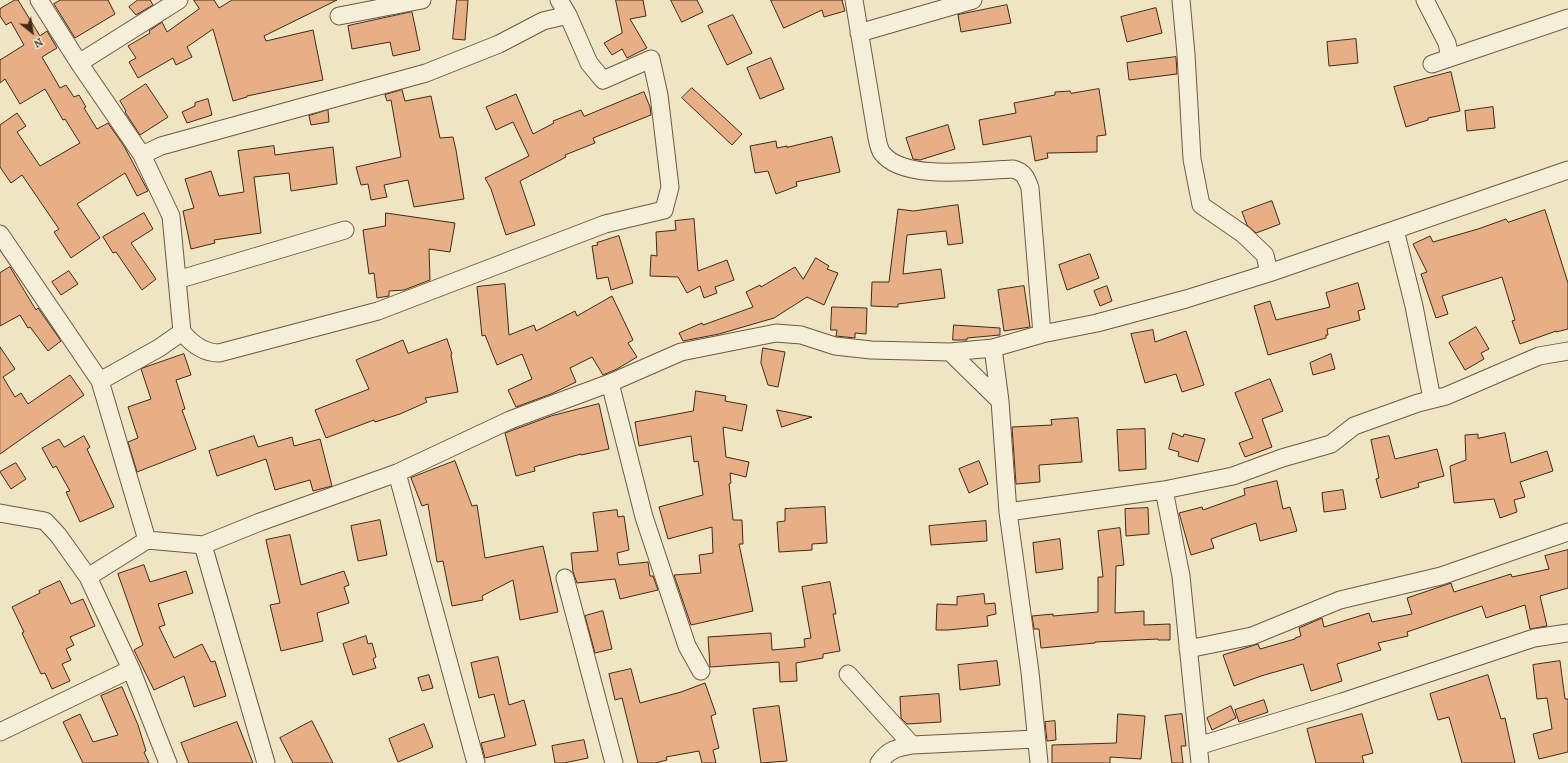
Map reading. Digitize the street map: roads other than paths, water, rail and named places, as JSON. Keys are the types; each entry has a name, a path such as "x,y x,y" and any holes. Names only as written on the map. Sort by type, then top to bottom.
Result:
{"street":[{"path":"39,0 79,63 142,155 171,216 182,332 190,342 205,351 219,353 378,311 605,224 664,210 670,186 659,95 650,59 603,80 590,63 568,15 559,0"},
{"path":"79,63 179,0"},
{"path":"339,16 422,0"},
{"path":"854,0 877,138 882,152 892,162 907,169 928,173 1012,169 1021,172 1026,176 1030,188 1042,334"},
{"path":"859,32 973,0"},
{"path":"1181,0 1186,54 1192,158 1201,205 1243,234 1265,255 1269,273"},
{"path":"1425,0 1447,43 1450,58"},
{"path":"142,155 161,146 426,73 499,44 542,21 568,15"},
{"path":"1432,64 1568,18"},
{"path":"88,578 148,540 203,545 260,522 397,473 510,420 610,383 681,352 776,334 801,335 835,346 871,350 950,352 993,348 1042,334 1097,323 1186,300 1568,170"},
{"path":"177,280 345,230"},
{"path":"1395,230 1414,306 1432,399"},
{"path":"0,234 100,381 148,540"},
{"path":"100,381 159,348 182,332"},
{"path":"993,348 1000,401 1008,512 1030,672 1039,763"},
{"path":"1008,512 1164,490 1233,476 1282,458 1331,444 1354,426 1432,399 1446,396 1539,356 1568,351"},
{"path":"950,352 1000,401"},
{"path":"610,383 644,517 687,646 701,670"},
{"path":"397,473 476,763"},
{"path":"1164,490 1181,576 1200,763"},
{"path":"0,513 45,521 58,535 88,578 131,669 168,763"},
{"path":"1188,649 1252,636 1340,600 1441,576 1568,532"},
{"path":"203,545 266,763"},
{"path":"564,578 614,763"},
{"path":"1198,746 1342,702 1534,638 1568,633"},
{"path":"0,732 131,669"},
{"path":"848,674 912,745"},
{"path":"879,763 885,754 897,748 912,745 1036,739"}]}
